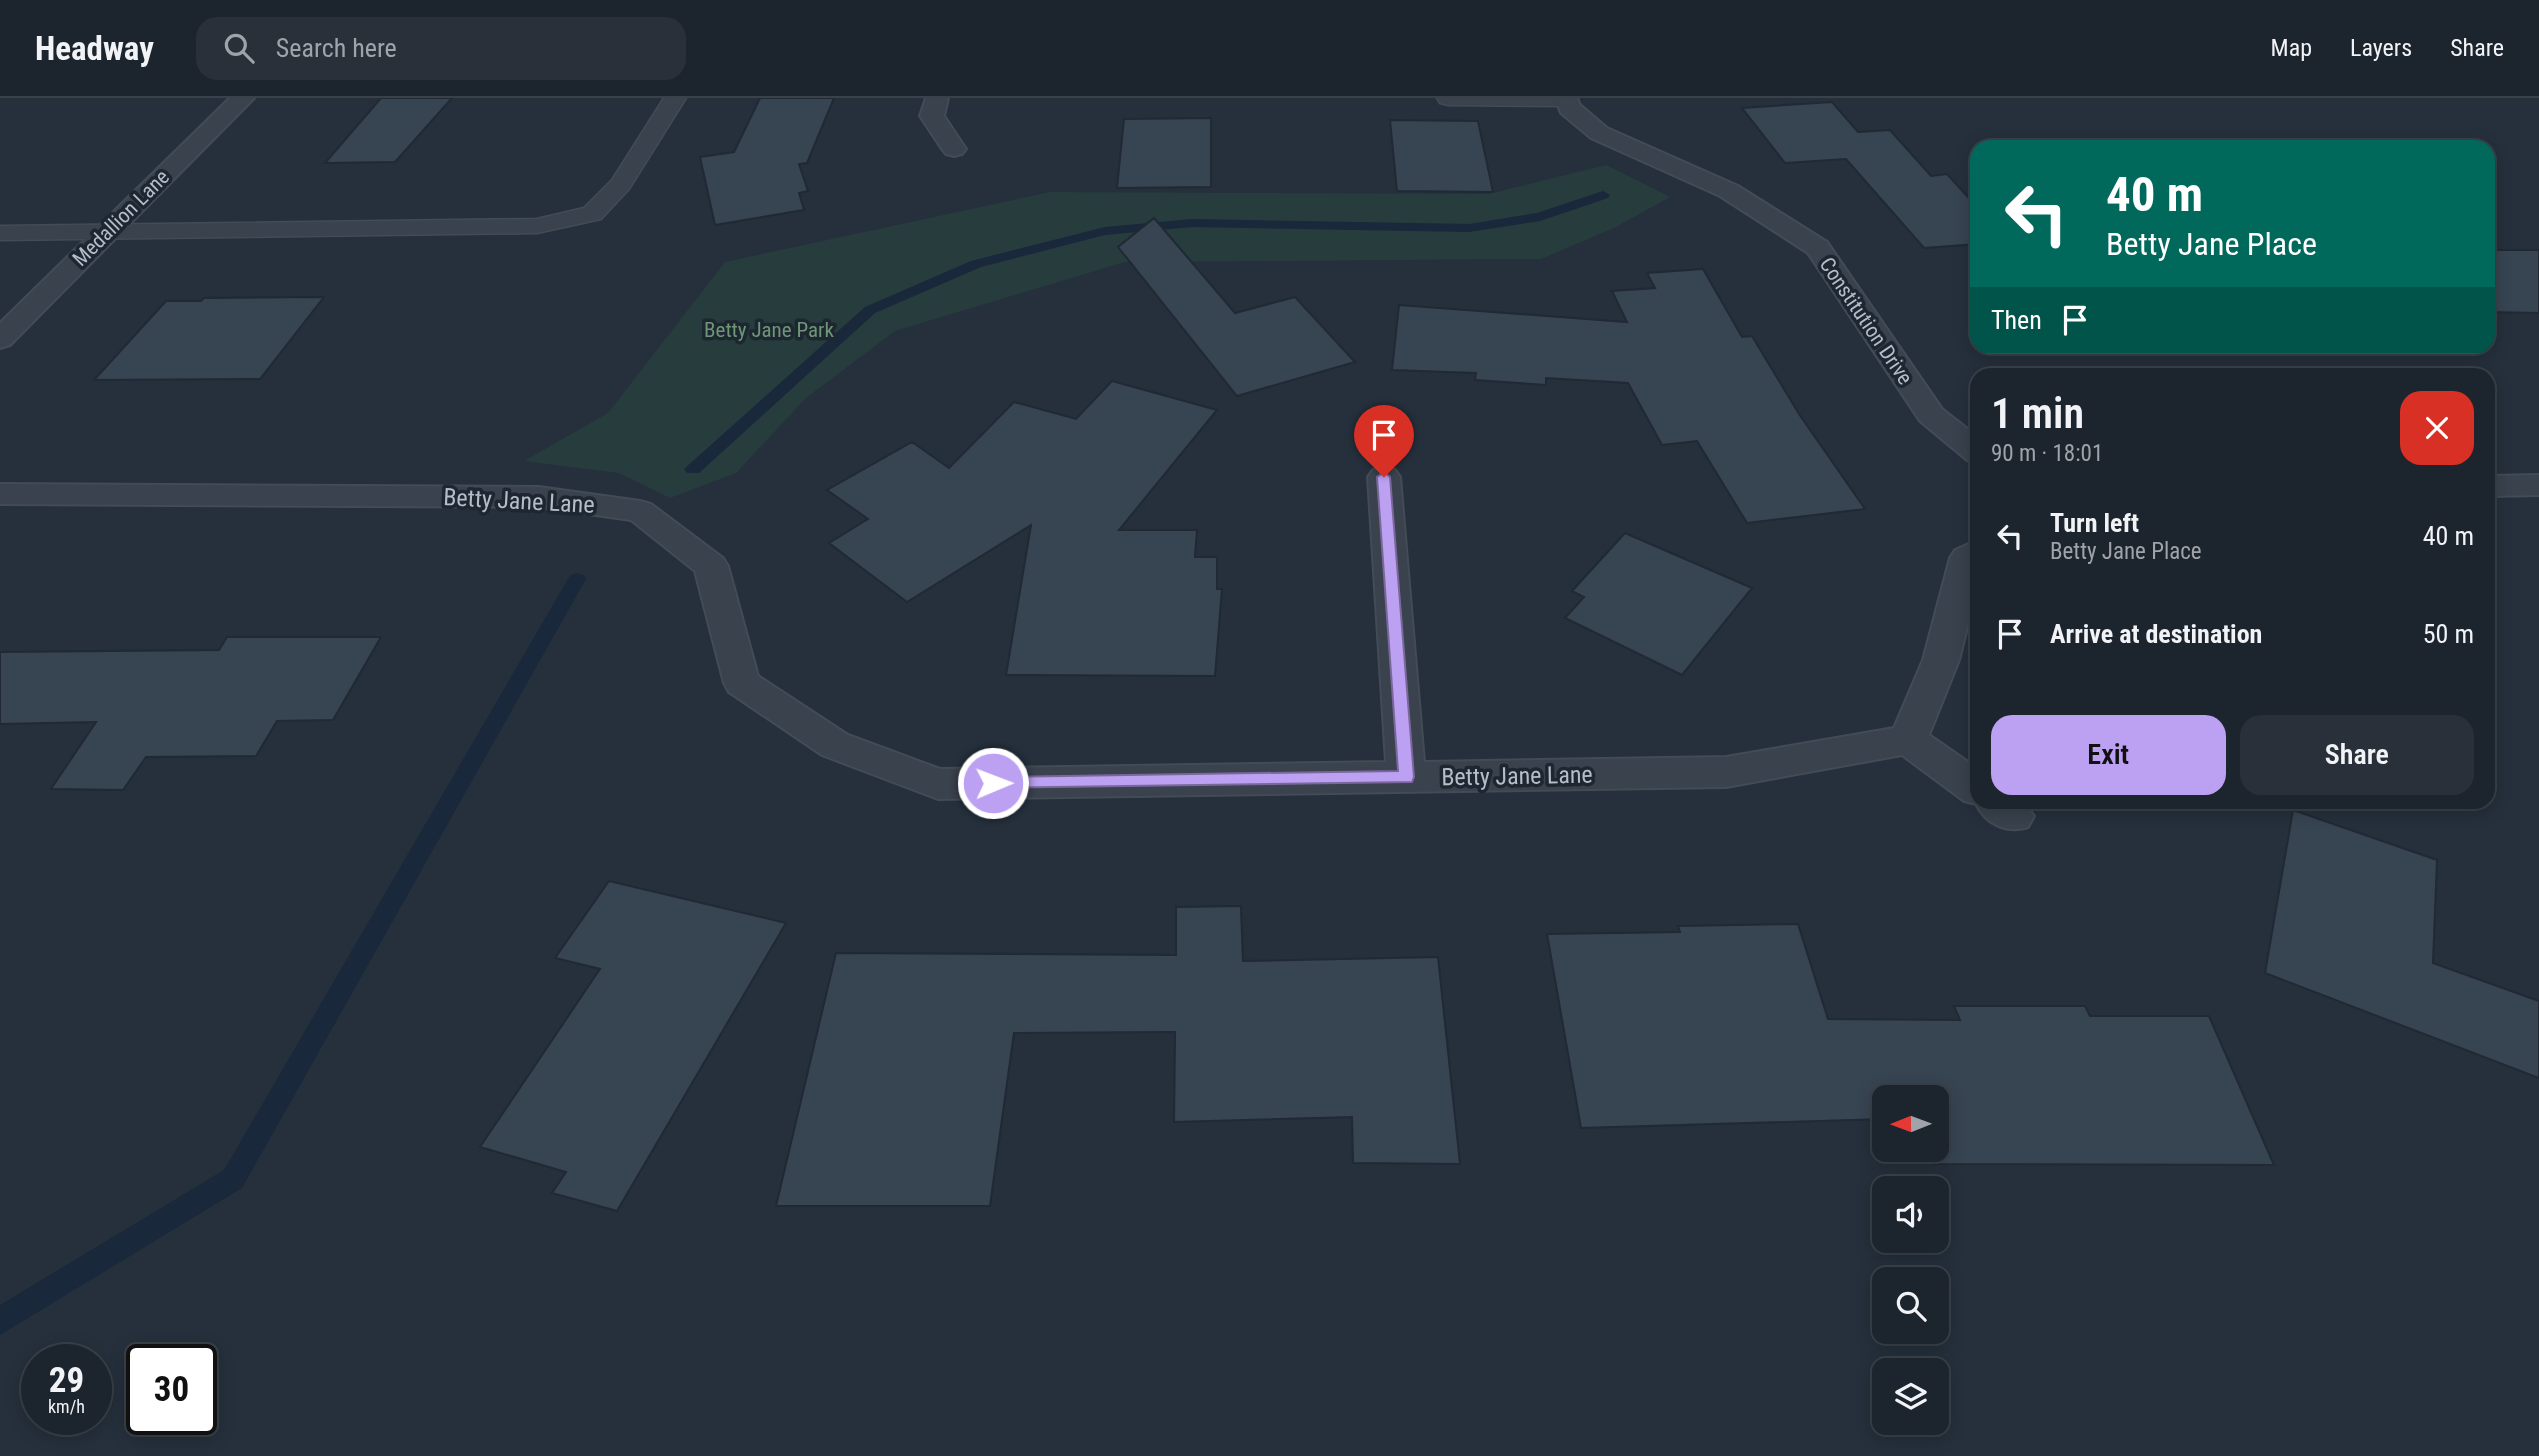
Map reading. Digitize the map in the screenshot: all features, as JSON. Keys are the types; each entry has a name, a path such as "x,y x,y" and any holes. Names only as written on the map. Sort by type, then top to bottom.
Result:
{"street":[{"name":"Medallion Lane","path":"0,339 243,98"},
{"path":"937,98 932,116 954,149"},
{"name":"Constitution Drive","path":"1566,98 1569,108 1599,133 1730,191 1818,248 1931,415 1970,447"},
{"path":"1384,477 1406,777"},
{"path":"2495,486 2539,485"},
{"name":"Betty Jane Lane","path":"0,494 539,497 640,511 711,566 742,683 835,745 938,784 1726,772 1908,740"},
{"path":"1970,556 1967,558 1941,660 1908,740 1970,784"}],"lane":[{"path":"0,233 537,226 592,214 621,184 675,98"},
{"path":"1448,98 1566,98"}],"green space":[{"name":"Betty Jane Park","path":"1606,165 1670,197 1616,227 1541,259 1125,262 895,331 806,398 736,473 670,498 619,473 524,461 608,413 725,262 1050,192 1489,194"}],"building":[{"path":"381,98 452,98 395,162 325,163"},
{"path":"760,98 834,98 807,163 799,164 808,191 799,193 804,210 715,225 700,157 734,152"},
{"path":"1832,102 1858,132 1890,130 1931,176 1947,174 1970,199 1970,245 1924,248 1846,159 1785,163 1742,108"},
{"path":"1211,118 1211,187 1117,188 1124,119"},
{"path":"1390,120 1478,121 1493,192 1397,191"},
{"path":"1154,218 1235,313 1295,297 1355,362 1237,396 1118,247"},
{"path":"2495,250 2539,250 2539,313 2495,312"},
{"path":"1703,269 1742,337 1752,336 1799,414 1865,509 1747,523 1697,441 1662,445 1628,383 1546,378 1546,385 1475,380 1476,373 1392,370 1399,305 1627,322 1612,291 1655,288 1647,273"},
{"path":"324,297 260,379 94,380 166,301"},
{"path":"1112,381 1217,410 1119,530 1197,530 1195,557 1217,557 1217,589 1222,589 1215,676 1006,675 1031,525 907,602 829,543 868,519 827,490 912,442 949,468 1014,402 1076,419"},
{"path":"1625,533 1752,588 1682,675 1565,618 1584,597 1572,591"},
{"path":"227,637 381,637 333,720 277,721 256,756 146,757 123,790 51,789 96,722 0,724 0,652 219,650"},
{"path":"2293,810 2437,860 2433,963 2539,1001 2539,1078 2265,973"},
{"path":"609,881 786,923 617,1211 552,1193 566,1172 480,1147 600,969 555,958"},
{"path":"1241,906 1243,961 1438,957 1460,1164 1353,1163 1352,1117 1174,1122 1175,1032 1014,1033 990,1206 776,1206 836,953 1176,955 1176,907"},
{"path":"1798,924 1828,1019 1960,1020 1954,1006 2085,1006 2090,1016 2209,1016 2274,1165 1933,1164 1950,1162 1950,1085 1872,1085 1872,1119 1581,1128 1547,934 1680,932 1678,926"}],"waterway":[{"path":"693,469 870,310 976,264 1105,231 1192,223 1469,228 1540,217 1603,195"},
{"path":"0,1321 233,1179 577,579"}],"route":[{"path":"993,783 1406,777 1384,477"}]}
